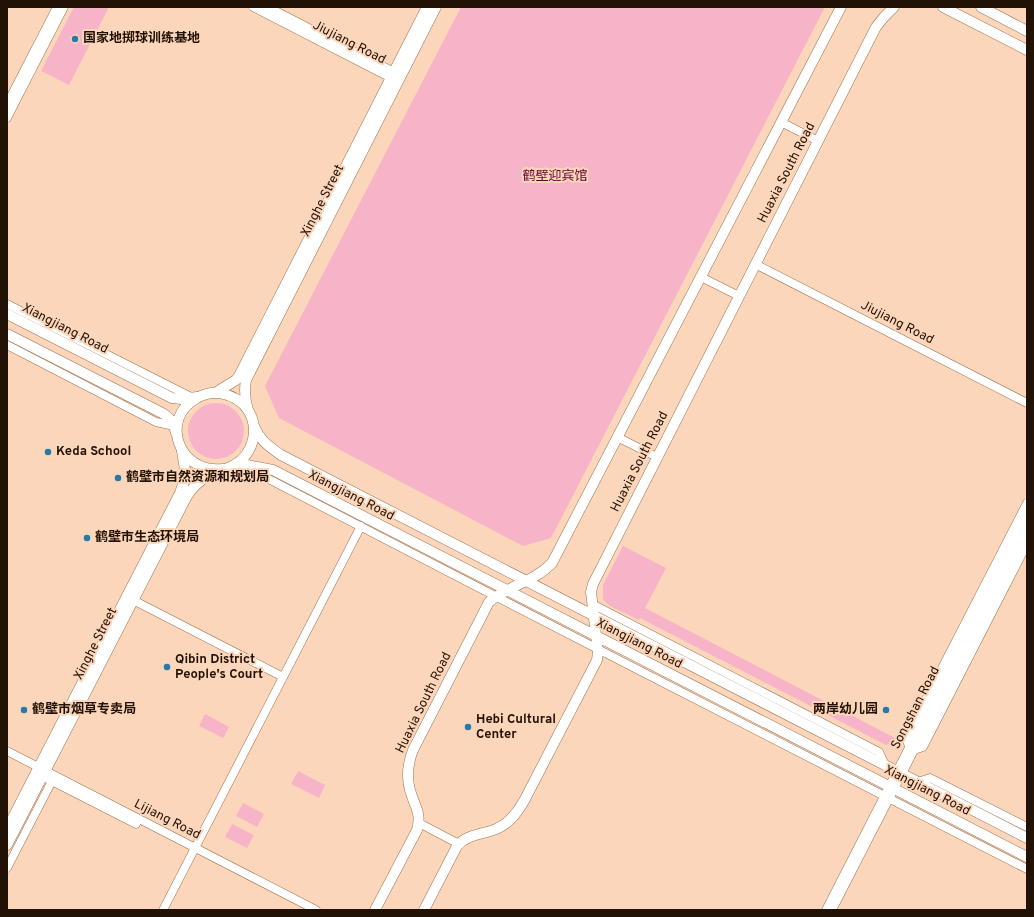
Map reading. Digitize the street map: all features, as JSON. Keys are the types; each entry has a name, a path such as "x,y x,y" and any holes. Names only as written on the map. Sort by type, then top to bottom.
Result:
{"main road":[{"name":"Xinghe Street","path":"215,393 236,380 239,376 427,7"},
{"name":"Xinghe Street","path":"248,410 245,400 246,380 436,7"},
{"name":"Huaxia South Road","path":"419,823 419,815 407,778 411,754 485,609 489,602 496,597 547,569 552,563 841,7"},
{"name":"Huaxia South Road","path":"459,844 461,841 470,836 497,829 508,822 518,812 524,801 597,660 598,649 591,592 593,584 876,27 894,7"},
{"path":"943,7 1027,50"},
{"path":"981,7 1027,31"},
{"name":"Xiangjiang Road","path":"7,314 172,398 182,399 196,397"},
{"path":"7,334 164,414 172,422 182,451 190,460 200,467 211,470 223,469 236,464 250,449 254,438 254,426 248,410 241,402 231,396 221,393 204,394 196,397 182,412 175,430"},
{"name":"Xiangjiang Road","path":"254,426 259,437 280,455 1027,838"},
{"name":"Xinghe Street","path":"7,829 43,774 180,493 186,476 182,451"},
{"name":"Xiangjiang Road","path":"236,464 273,470 596,636 889,792 1027,857"},
{"name":"Xinghe Street","path":"7,845 187,496 199,481 223,469"},
{"path":"375,910 417,830 419,823"},
{"path":"424,910 459,844"}],"street":[{"path":"7,104 57,7"},
{"path":"7,118 64,7"},
{"name":"Jiujiang Road","path":"253,7 392,75"},
{"name":"Jiujiang Road","path":"268,7 392,75"},
{"path":"781,122 818,141"},
{"name":"Jiujiang Road","path":"757,262 1027,397"},
{"name":"Jiujiang Road","path":"757,262 1027,403"},
{"path":"700,277 739,296"},
{"path":"7,304 196,397"},
{"path":"7,345 156,422 175,430"},
{"path":"618,437 657,457"},
{"path":"236,464 257,473 361,526 598,649 889,792 1027,869"},
{"path":"1027,503 906,738 912,748 923,747 1027,544"},
{"name":"Songshan Road","path":"912,748 1027,517"},
{"path":"163,910 361,526"},
{"name":"Songshan Road","path":"832,910 899,772 1027,530"},
{"path":"133,600 283,677"},
{"path":"592,604 879,752 885,765"},
{"name":"Lijiang Road","path":"7,751 43,774"},
{"name":"Lijiang Road","path":"7,758 43,774 316,910"},
{"path":"7,868 43,774"},
{"path":"918,782 930,778 1027,827"},
{"name":"Songshan Road","path":"826,910 889,792"},
{"path":"419,823 459,844"},
{"name":"Lijiang Road","path":"194,850 304,910"}],"green space":[{"name":"国家地掷球训练基地","path":"74,7 109,7 69,85 41,71"},
{"name":"鹤壁迎宾馆","path":"461,7 825,7 551,538 523,546 279,418 265,386"},
{"path":"216,403 227,405 236,411 242,420 244,431 242,442 236,451 227,457 216,459 205,457 196,451 190,442 188,431 190,420 196,411 205,405"},
{"path":"623,546 666,568 645,608 897,739 886,745 640,618 639,620 608,605 603,599 603,585"},
{"path":"205,714 229,727 223,738 199,726"},
{"path":"298,771 325,785 319,798 291,784"},
{"path":"243,803 264,814 257,827 236,816"},
{"path":"232,824 254,835 247,848 225,837"}],"place":[{"name":"国家地掷球训练基地","path":"75,39"},
{"name":"Keda School","path":"48,452"},
{"name":"鹤壁市自然资源和规划局","path":"118,478"},
{"name":"鹤壁市生态环境局","path":"87,538"},
{"name":"Qibin District People's Court","path":"167,667"},
{"name":"鹤壁市烟草专卖局","path":"24,710"},
{"name":"两岸幼儿园","path":"886,710"},
{"name":"Hebi Cultural Center","path":"468,727"}]}
